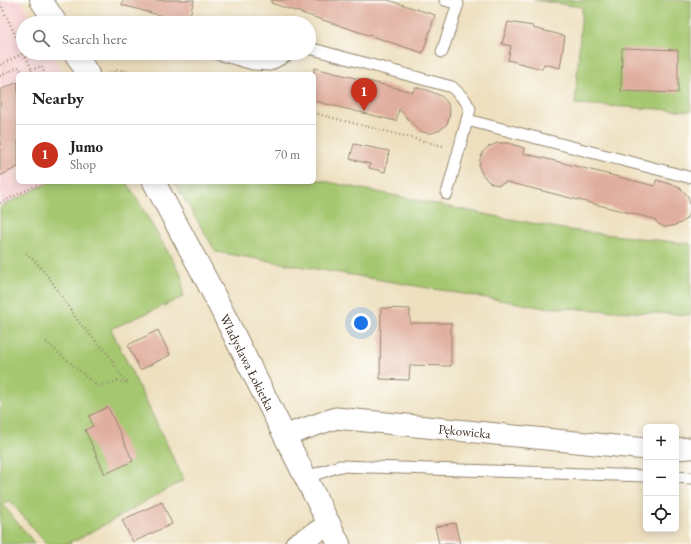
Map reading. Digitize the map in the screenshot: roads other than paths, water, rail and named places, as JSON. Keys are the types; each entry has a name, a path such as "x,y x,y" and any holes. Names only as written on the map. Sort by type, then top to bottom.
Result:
{"street":[{"path":"41,0 51,16"},
{"path":"79,60 87,72"},
{"name":"Władysława Łokietka","path":"155,184 207,281 340,544"},
{"name":"Pękowicka","path":"286,435 336,418 643,449"},
{"path":"679,449 691,448"},
{"path":"296,544 330,524"}],"lane":[{"path":"442,52 458,4 445,0"},
{"path":"316,50 452,87 465,100 470,109 447,194"},
{"path":"239,60 253,64 270,65 279,60"},
{"path":"467,120 688,177"},
{"path":"307,477 340,466 643,476"},
{"path":"679,477 691,478"}],"place":[{"name":"Jumo","path":"364,111"}]}
